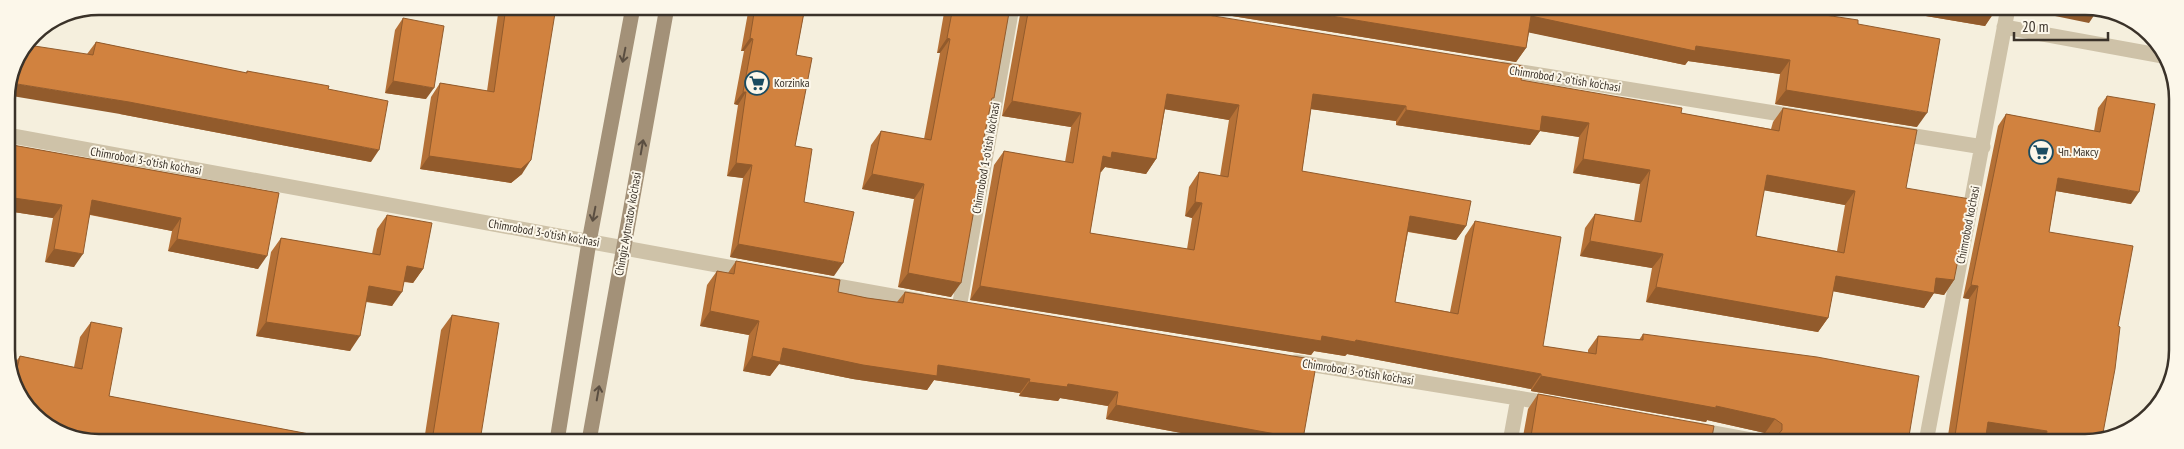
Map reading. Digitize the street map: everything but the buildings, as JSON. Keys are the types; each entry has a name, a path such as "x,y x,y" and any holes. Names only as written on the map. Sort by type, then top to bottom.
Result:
{"main road":[{"path":"558,434 589,242 632,15"},
{"name":"Chingiz Aytmatov ko'chasi","path":"590,434 666,15"}],"street":[{"name":"Chimrobod 1-o'tish ko'chasi","path":"806,280 964,309 1011,15"},
{"name":"Chimrobod ko'chasi","path":"1928,434 2007,15"},
{"path":"2004,27 2157,55"},
{"name":"Chimrobod 2-o'tish ko'chasi","path":"1491,68 1816,120"},
{"path":"1884,131 1983,147"},
{"name":"Chimrobod 3-o'tish ko'chasi","path":"15,136 768,274"},
{"name":"Chimrobod 3-o'tish ko'chasi","path":"1283,360 1567,407"},
{"path":"1511,434 1518,398"},
{"path":"1675,426 1719,434"}],"place":[{"name":"Korzinka","path":"757,83"},
{"name":"Чп. Максу","path":"2041,152"}]}
